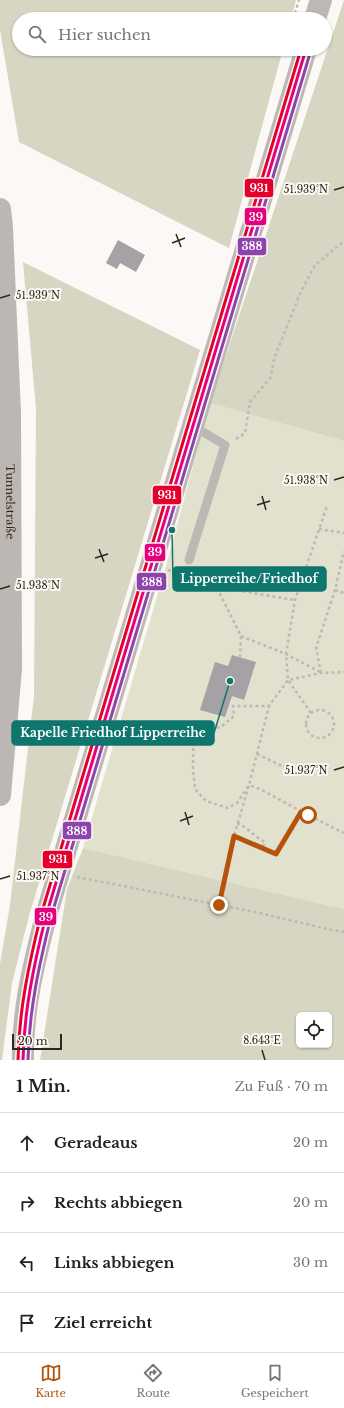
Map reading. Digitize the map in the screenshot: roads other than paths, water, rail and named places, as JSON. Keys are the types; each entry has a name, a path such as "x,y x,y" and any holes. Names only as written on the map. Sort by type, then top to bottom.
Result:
{"main road":[{"name":"Tunnelstraße","path":"0,209 3,235 10,413 11,661 0,795"}],"street":[{"path":"317,12 321,0"},
{"path":"23,1060 30,979 46,916 304,56"}],"lane":[{"path":"190,560 225,445 194,426"}],"place":[{"name":"Lipperreihe/Friedhof","path":"172,530"},
{"name":"Kapelle Friedhof Lipperreihe","path":"230,681"}]}
